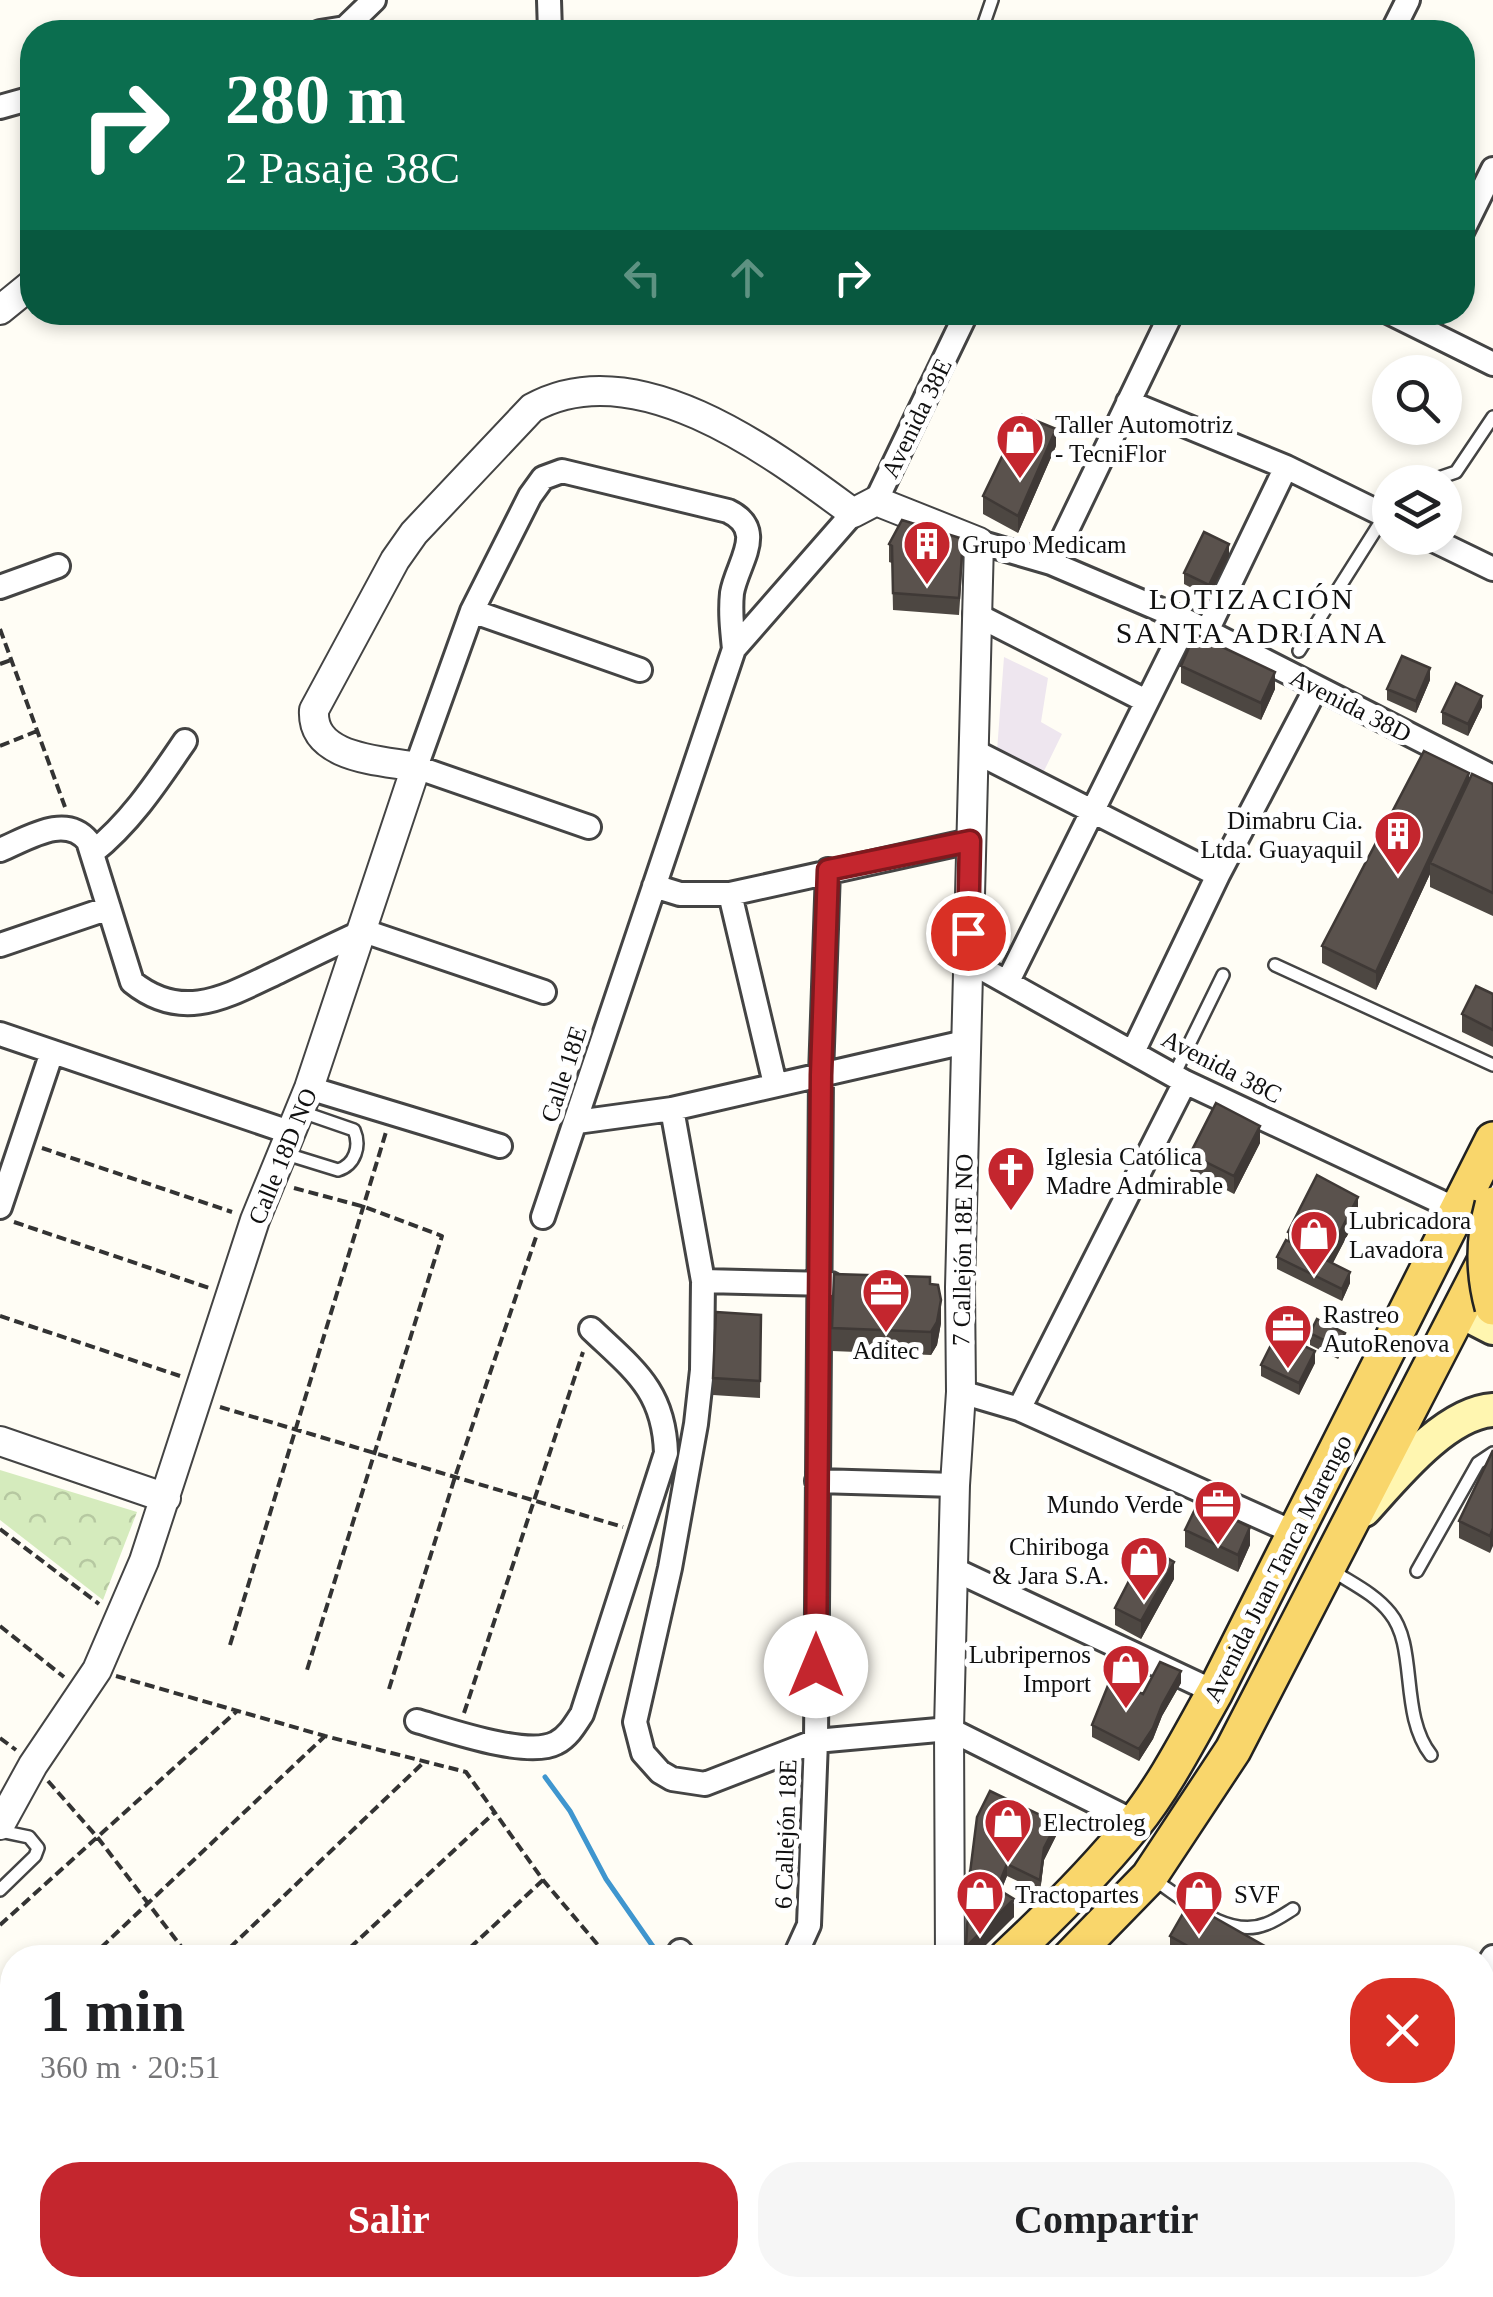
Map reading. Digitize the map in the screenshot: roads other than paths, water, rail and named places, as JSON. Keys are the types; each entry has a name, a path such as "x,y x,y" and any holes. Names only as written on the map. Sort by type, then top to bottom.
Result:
{"main road":[{"name":"Avenida Juan Tanca Marengo","path":"1020,1945 1135,1822 1215,1692 1493,1140"},
{"path":"1476,1309 1488,1289 1486,1231 1493,1205"},
{"name":"Avenida Juan Tanca Marengo","path":"1095,1945 1150,1877 1234,1750 1351,1524 1476,1309 1493,1245"},
{"path":"1476,1309 1493,1328"},
{"path":"1368,1383 1413,1327 1432,1313 1476,1309"},
{"path":"1351,1524 1408,1462 1440,1435 1460,1422 1493,1410"}],"street":[{"path":"353,20 374,0"},
{"path":"1475,206 1493,169"},
{"path":"0,310 20,294"},
{"name":"Avenida 38E","path":"864,507 960,325"},
{"path":"1051,564 1166,325"},
{"path":"1428,325 1493,364"},
{"name":"Avenida 38D","path":"416,767 337,750 321,739 313,724 314,710 395,560 414,533 532,408 554,396 578,392 632,394 694,410 864,507 1051,564 1197,626 1493,777"},
{"path":"1128,402 1372,507"},
{"path":"1008,981 1146,701 1197,626 1286,468"},
{"name":"Calle 18D NO","path":"0,1828 34,1765 90,1681 119,1619 166,1498 255,1220 364,931 416,767 472,611 543,478 562,472 739,516 747,526 748,539 733,591 734,649"},
{"name":"Calle 18E","path":"543,1217 734,649 864,507"},
{"name":"7 Callejón 18E NO","path":"950,1945 949,1729 961,1392 950,1287 965,1042 980,542"},
{"path":"1462,554 1493,569"},
{"path":"0,586 58,566"},
{"path":"472,611 640,670"},
{"path":"975,614 1146,701"},
{"path":"1133,1052 1218,875 1316,688"},
{"path":"92,853 136,812 185,741"},
{"path":"972,750 1218,875"},
{"path":"416,767 590,827"},
{"path":"0,850 51,829 73,829 88,841 132,982 150,997 187,1004 217,1001 364,931 544,992"},
{"path":"654,886 680,894 730,894 970,841"},
{"name":"6 Callejón 18E","path":"800,1945 809,1925 816,1741 821,1075 828,870"},
{"path":"730,894 775,1084"},
{"path":"0,946 109,908"},
{"name":"Avenida 38C","path":"967,960 1180,1078 1458,1210"},
{"path":"0,1034 295,1121 391,1114 500,1146"},
{"path":"577,1122 672,1109 965,1042"},
{"path":"0,1206 52,1052"},
{"path":"1020,1409 1180,1078"},
{"path":"672,1109 703,1281 702,1370 670,1568 635,1722 637,1740 650,1763 672,1779 705,1784 816,1741 949,1729 1135,1822"},
{"path":"703,1281 860,1285"},
{"path":"417,1722 543,1748 572,1730 582,1714 666,1453 665,1424 654,1394 591,1328"},
{"path":"961,1392 1020,1409 1295,1533"},
{"path":"665,1424 696,1424"},
{"path":"0,1442 166,1498"},
{"path":"817,1481 955,1484"},
{"path":"634,1558 670,1568"},
{"path":"954,1570 1215,1692"}],"lane":[{"path":"1461,465 1493,417"},
{"path":"1300,651 1372,539"},
{"path":"1275,965 1493,1066"},
{"path":"1180,1078 1223,974"},
{"path":"295,1121 354,1130 357,1146 346,1168 338,1170 295,1121"},
{"path":"1417,1570 1478,1463 1493,1454"},
{"path":"1329,1569 1376,1598 1398,1625 1415,1727 1432,1755"},
{"path":"0,1828 29,1837 38,1848 35,1856 0,1890"},
{"path":"1150,1877 1222,1922 1241,1928 1264,1926 1294,1909"}],"waterway":[{"path":"545,1777 570,1811 606,1879 652,1945"}],"place":[{"name":"Taller Automotriz - TecniFlor","path":"1020,480"},
{"name":"Grupo Medicam","path":"927,586"},
{"name":"Dimabru Cia. Ltda. Guayaquil","path":"1398,876"},
{"name":"Iglesia Católica Madre Admirable","path":"1011,1212"},
{"name":"Lubricadora Lavadora","path":"1314,1276"},
{"name":"Aditec","path":"886,1334"},
{"name":"Rastreo AutoRenova","path":"1288,1370"},
{"name":"Mundo Verde","path":"1218,1546"},
{"name":"Chiriboga & Jara S.A.","path":"1144,1602"},
{"name":"Lubripernos Import","path":"1126,1710"},
{"name":"Electroleg","path":"1008,1864"},
{"name":"Tractopartes","path":"980,1936"},
{"name":"SVF","path":"1199,1936"}],"district":[{"name":"LOTIZACIÓN SANTA ADRIANA","path":"1252,616"}]}
